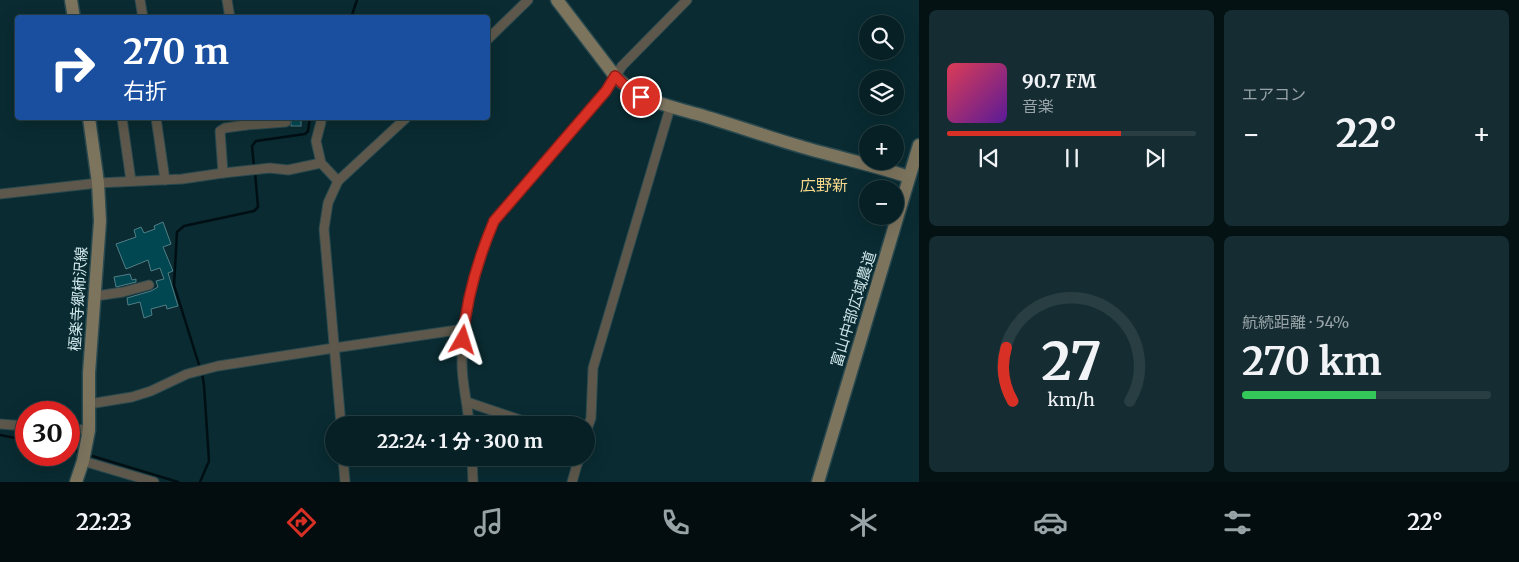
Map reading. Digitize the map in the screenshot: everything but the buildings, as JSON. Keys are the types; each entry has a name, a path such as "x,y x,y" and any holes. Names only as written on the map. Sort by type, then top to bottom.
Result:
{"street":[{"path":"71,0 74,15"},
{"path":"140,0 142,15"},
{"path":"227,0 230,15"},
{"path":"490,37 528,0"},
{"path":"557,0 615,76 641,97 670,108 914,178"},
{"path":"469,416 462,366 468,299 485,242 494,221 606,91 622,66 687,0"},
{"path":"592,416 593,368 670,108"},
{"name":"極楽寺郷柿沢線","path":"76,482 83,461 89,430 89,373 100,221 98,183 89,120"},
{"path":"122,120 131,181"},
{"path":"156,120 165,180"},
{"path":"339,416 324,229 328,203 338,181 404,120"},
{"path":"223,172 220,132 225,128 245,121 286,122"},
{"path":"321,122 316,141 321,163 338,181"},
{"name":"富山中部広域農道","path":"818,482 914,178 919,145"},
{"path":"0,194 98,183 182,179 223,172 270,168 288,170 321,163"},
{"path":"96,296 123,292 149,285"},
{"path":"89,404 132,397 151,391 187,374 218,366 464,330"},
{"path":"468,402 509,416"},
{"path":"0,424 15,425"},
{"path":"80,429 89,430"},
{"path":"83,461 154,482"},
{"path":"344,466 345,482"},
{"path":"472,466 473,482"},
{"path":"572,482 577,466"}],"waterway":[{"path":"352,15 357,0"},
{"path":"254,167 252,146 256,141 305,134 308,131 310,120"},
{"path":"200,368 174,285 177,232 184,226 254,211 258,207 255,172"},
{"path":"200,482 209,461 202,373"},
{"path":"0,435 15,438"},
{"path":"89,455 178,482"}],"district":[{"name":"広野新","path":"824,185"}],"route":[{"path":"463,340 468,299 485,242 494,221 606,91 615,76 641,97"}]}
